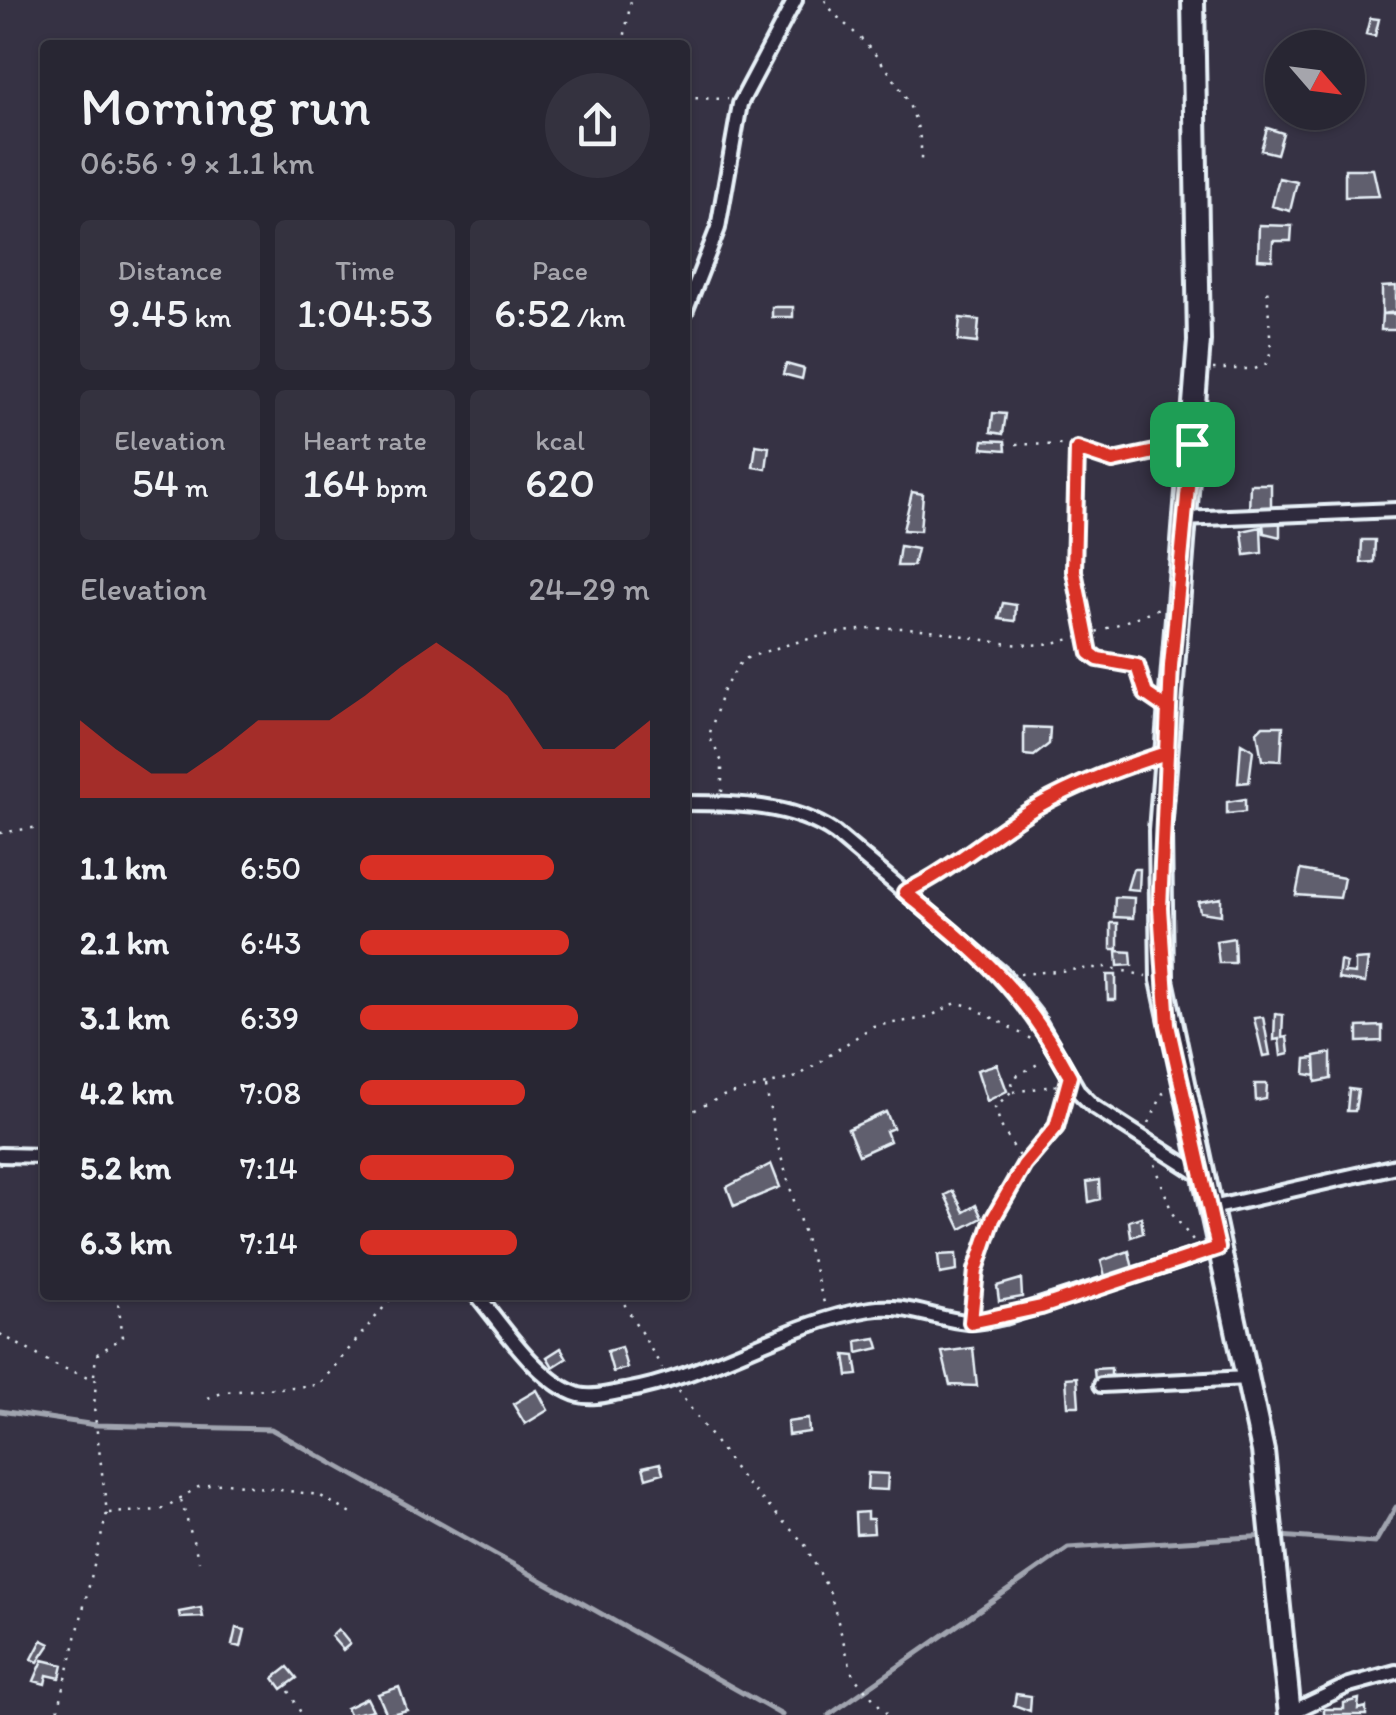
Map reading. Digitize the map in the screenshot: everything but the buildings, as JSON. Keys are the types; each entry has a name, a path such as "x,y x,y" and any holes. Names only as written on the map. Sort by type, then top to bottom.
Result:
{"main road":[{"path":"1193,0 1197,368 1160,831 1162,980 1178,1072 1212,1208 1211,1250 1248,1378 1269,1492 1290,1714"}],"street":[{"path":"690,299 718,228 740,104 795,0"},
{"path":"1182,519 1396,510"},
{"path":"690,803 770,808 818,822 1004,975 1079,1092 1093,1106 1204,1178"},
{"path":"0,1156 40,1156"},
{"path":"1212,1208 1396,1166"},
{"path":"481,1300 524,1354 578,1395 672,1382 829,1321 891,1307 971,1322 1041,1307 1211,1250"},
{"path":"1101,1385 1248,1378"},
{"path":"1290,1714 1350,1685 1396,1672"}],"path":[{"path":"624,40 631,0"},
{"path":"825,0 871,50 913,113 923,138 920,168"},
{"path":"690,99 740,104"},
{"path":"1197,368 1234,371 1266,364 1272,351 1268,286"},
{"path":"1016,444 1077,449 1113,461 1192,444"},
{"path":"1077,449 1074,571 1093,656 1137,666 1171,666"},
{"path":"722,803 722,762 709,736 723,690 742,660 802,640 875,631 930,630 1005,644 1048,644 1088,634 1176,601"},
{"path":"1137,666 1146,694 1168,709"},
{"path":"905,892 949,871 1032,810 1070,788 1166,753"},
{"path":"0,833 40,827"},
{"path":"1004,975 1107,967 1162,980"},
{"path":"690,1112 723,1096 798,1077 874,1026 926,1018 956,1003 972,1006 1056,1051"},
{"path":"1010,1092 1016,1075 1056,1051"},
{"path":"1178,1072 1155,1108 1147,1139 1172,1213 1211,1250"},
{"path":"971,1322 982,1245 1024,1165 1056,1127 1067,1086 1054,1084 1010,1092 998,1102 996,1114 1024,1165"},
{"path":"766,1086 774,1133 829,1321"},
{"path":"58,1715 107,1513 94,1377 96,1355 123,1338 118,1300"},
{"path":"208,1398 225,1392 318,1385 390,1300"},
{"path":"622,1300 672,1382 743,1480 804,1544 830,1593 853,1676 888,1715"},
{"path":"0,1334 55,1365 94,1377"},
{"path":"107,1513 147,1513 210,1485 261,1485 319,1496 355,1516"},
{"path":"181,1498 199,1561"},
{"path":"289,1691 302,1715"}],"waterway":[{"path":"0,1411 96,1425 271,1429 782,1715"},
{"path":"1279,1536 1375,1543 1396,1507"},
{"path":"829,1715 1068,1548 1268,1536"}],"route":[{"path":"1192,444 1113,461 1077,449 1074,571 1090,653 1098,659 1137,666 1146,694 1168,709 1166,753 1070,788 1032,810 949,871 905,892 1004,975 1036,1017 1070,1076 1056,1127 1024,1165 982,1245 971,1322 1041,1307 1218,1248 1168,1025 1162,980 1160,831 1166,753 1171,666 1182,519 1192,444"}]}
